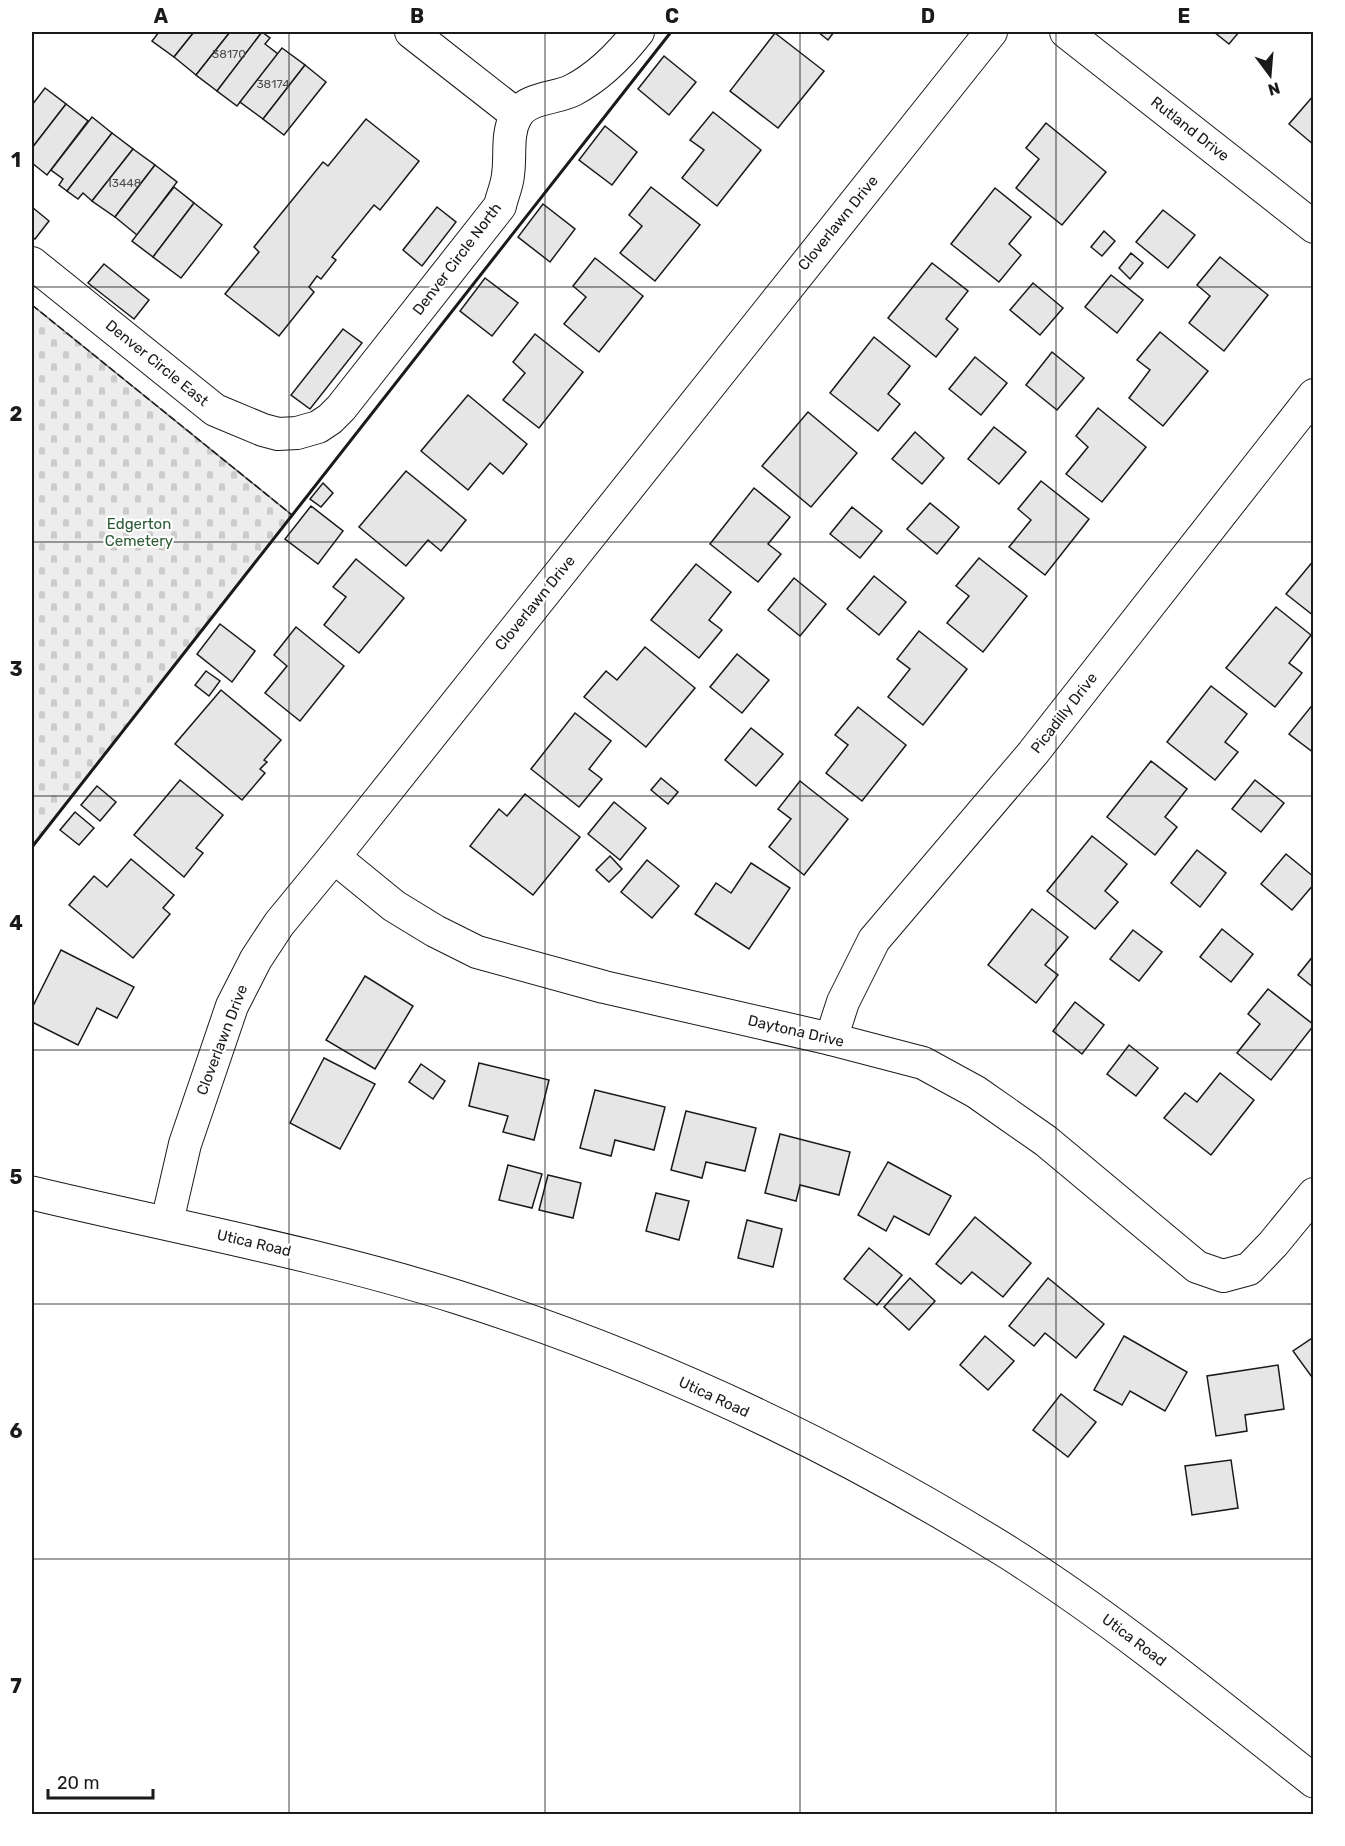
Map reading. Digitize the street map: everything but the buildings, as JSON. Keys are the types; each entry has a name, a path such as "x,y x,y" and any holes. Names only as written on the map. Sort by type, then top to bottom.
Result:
{"street":[{"path":"411,32 517,115 530,104 573,90 603,70 624,50 638,32"},
{"name":"Cloverlawn Drive","path":"166,1222 185,1144 232,1006 256,958 279,924 991,32"},
{"name":"Rutland Drive","path":"1066,32 1314,226"},
{"name":"Denver Circle North","path":"297,433 318,427 341,408 500,206 508,175 510,136 517,115"},
{"name":"Denver Circle East","path":"32,263 215,410 263,430 278,434 297,433"},
{"name":"Picadilly Drive","path":"831,1039 843,1002 874,940 1033,753 1314,395"},
{"name":"Daytona Drive","path":"334,857 394,906 435,931 477,952 604,987 831,1039 923,1063 976,1092 1046,1141 1197,1267 1223,1276 1250,1269 1314,1194"},
{"name":"Utica Road","path":"32,1193 361,1268 458,1297 544,1326 665,1375 775,1424 922,1501 1010,1554 1083,1603 1165,1663 1314,1781"}],"green space":[{"name":"Edgerton Cemetery","path":"32,305 292,515 32,847"}],"fence":[{"path":"32,305 292,515"}],"wall":[{"path":"32,847 671,32"}]}
